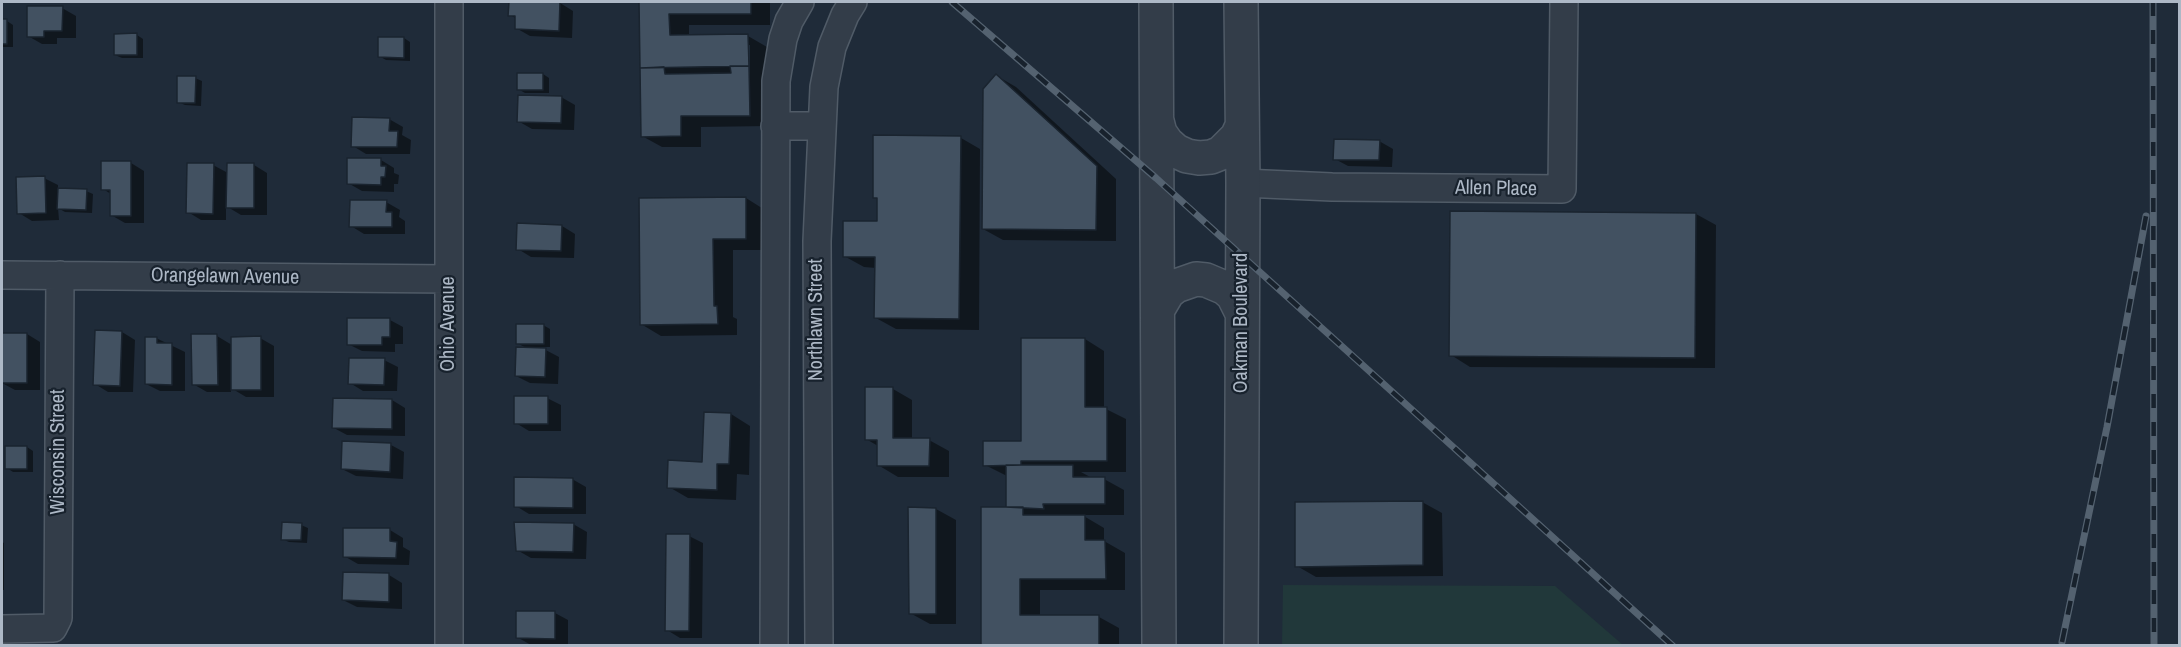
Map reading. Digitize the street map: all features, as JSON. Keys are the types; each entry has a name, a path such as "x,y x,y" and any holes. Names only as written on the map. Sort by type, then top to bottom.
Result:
{"street":[{"name":"Ohio Avenue","path":"449,2 449,645"},
{"path":"774,645 776,81 783,39 789,21 800,2"},
{"name":"Northlawn Street","path":"819,645 816,241 824,87 832,47 854,2"},
{"path":"1156,2 1159,645"},
{"name":"Oakman Boulevard","path":"1241,2 1243,183 1241,645"},
{"name":"Allen Place","path":"1243,183 1332,187 1562,189 1564,2"},
{"path":"1157,121 1160,133 1167,143 1187,156 1199,158 1221,153 1237,136 1242,126"},
{"path":"775,126 822,126"},
{"path":"774,241 816,241"},
{"name":"Orangelawn Avenue","path":"2,275 449,279"},
{"name":"Wisconsin Street","path":"2,629 53,628 58,618 60,275"},
{"path":"1158,309 1168,292 1176,286 1196,279 1206,280 1225,288 1233,295 1242,314"}],"green space":[{"path":"1283,585 1555,586 1623,645 1282,645"}],"building":[{"path":"509,2 560,2 559,31 515,29 515,16 508,16"},
{"path":"639,2 751,2 751,14 669,14 670,35 748,34 749,66 640,68"},
{"path":"27,6 63,6 62,31 44,31 44,37 27,37"},
{"path":"2,19 7,19 7,44 2,44"},
{"path":"137,33 137,55 114,55 114,34"},
{"path":"378,37 404,37 404,58 378,57"},
{"path":"730,66 749,66 750,116 681,116 681,136 641,137 640,68 664,67 665,74 731,73"},
{"path":"517,73 543,73 543,90 517,90"},
{"path":"996,74 1097,166 1096,230 982,229 983,89"},
{"path":"177,76 196,76 195,103 177,103"},
{"path":"518,95 562,96 561,123 517,122"},
{"path":"352,117 390,118 389,131 398,131 397,147 351,147"},
{"path":"873,135 961,136 959,319 874,318 875,257 843,257 843,221 877,221 877,198 873,198"},
{"path":"1334,139 1380,140 1379,160 1333,160"},
{"path":"347,158 381,158 381,166 386,166 385,177 381,177 381,185 347,184"},
{"path":"101,161 131,161 131,216 110,216 110,190 101,190"},
{"path":"187,163 214,163 213,214 186,213"},
{"path":"227,163 254,163 254,208 226,208"},
{"path":"45,176 46,213 17,214 16,177"},
{"path":"58,188 87,189 86,210 57,209"},
{"path":"746,197 746,239 713,239 714,306 717,306 718,324 640,325 639,198"},
{"path":"350,200 387,200 386,212 392,212 392,227 349,227"},
{"path":"1450,211 1696,213 1695,358 1449,356"},
{"path":"517,223 562,225 561,251 516,250"},
{"path":"347,318 390,318 390,337 382,337 382,345 347,345"},
{"path":"516,324 544,324 544,344 516,344"},
{"path":"95,330 122,331 120,386 93,385"},
{"path":"2,333 27,333 27,383 2,383"},
{"path":"191,334 217,334 218,385 192,385"},
{"path":"261,336 261,390 231,390 231,337"},
{"path":"145,337 157,337 157,343 172,343 172,385 145,384"},
{"path":"1021,338 1085,338 1085,407 1107,407 1107,461 1021,461 1021,465 983,466 983,441 1021,441"},
{"path":"516,347 546,348 545,377 515,376"},
{"path":"349,358 385,358 384,385 348,384"},
{"path":"865,387 893,387 893,438 930,438 929,466 877,466 877,440 865,440"},
{"path":"514,396 548,396 548,424 514,424"},
{"path":"333,398 392,399 392,429 332,428"},
{"path":"704,412 731,413 729,464 717,464 717,490 667,488 668,460 702,462"},
{"path":"342,441 391,443 390,472 341,469"},
{"path":"5,446 27,446 27,469 5,469"},
{"path":"1006,465 1073,465 1073,477 1105,477 1105,504 1043,504 1044,509 1006,507"},
{"path":"514,477 573,478 573,508 514,507"},
{"path":"1423,501 1423,565 1295,567 1295,502"},
{"path":"908,507 936,508 936,614 909,614"},
{"path":"981,507 1023,507 1023,515 1085,515 1085,540 1105,540 1106,579 1020,579 1020,615 1099,615 1099,646 981,646"},
{"path":"282,522 302,523 301,540 281,540"},
{"path":"514,522 574,523 573,552 516,551"},
{"path":"343,528 390,528 390,541 397,542 396,558 343,557"},
{"path":"666,534 690,534 689,631 665,631"},
{"path":"343,572 389,573 389,602 342,600"},
{"path":"516,611 555,611 555,639 516,638"}],"railway":[{"path":"952,2 1156,178 1673,646"},
{"path":"2153,2 2154,646"},
{"path":"2062,642 2107,427 2146,216"}]}
